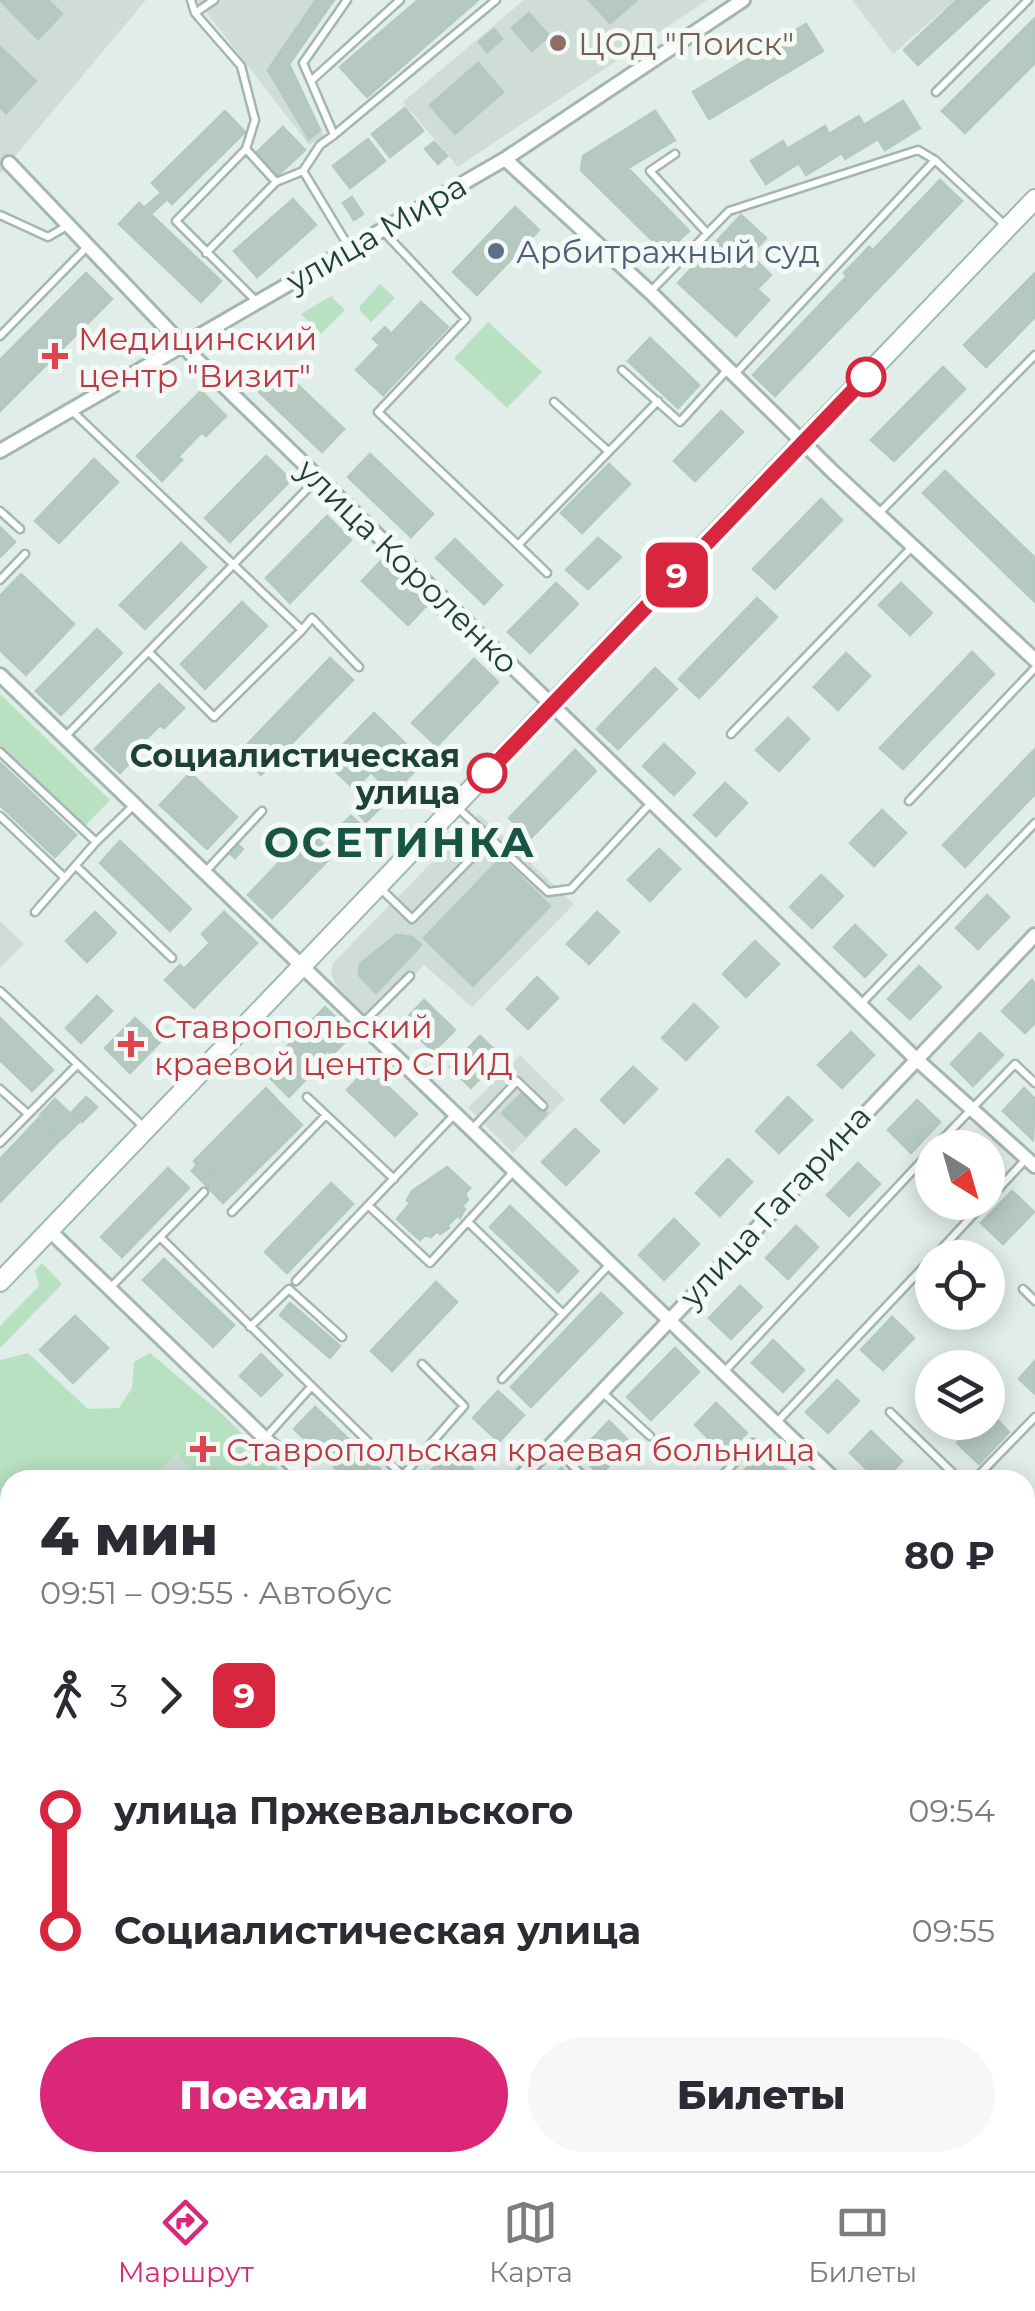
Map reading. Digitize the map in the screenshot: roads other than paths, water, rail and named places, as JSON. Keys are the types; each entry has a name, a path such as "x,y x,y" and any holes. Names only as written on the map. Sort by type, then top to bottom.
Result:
{"main road":[{"path":"0,1282 1035,199"}],"street":[{"name":"улица Мира","path":"0,451 505,160 739,1"},
{"path":"505,160 650,292 878,515 1035,660"},
{"name":"улица Короленко","path":"9,163 86,247 551,706 860,1005 1031,1162"},
{"path":"0,676 825,1470"},
{"name":"улица Гагарина","path":"528,1470 1035,935"},
{"path":"50,1231 298,1470"}],"lane":[{"path":"192,0 196,13 241,66 255,120 246,149 176,220 257,302"},
{"path":"196,13 214,0"},
{"path":"334,135 303,63 347,0"},
{"path":"312,80 400,0"},
{"path":"206,253 276,182 303,171 320,145 496,0"},
{"path":"936,92 1028,0"},
{"path":"246,149 276,182"},
{"path":"650,292 728,212 918,150 935,160 1008,228"},
{"path":"675,154 650,171 707,233"},
{"path":"622,370 680,422 935,160"},
{"path":"303,171 349,248"},
{"path":"0,215 48,237 67,226"},
{"path":"382,230 466,319 378,412 547,573"},
{"path":"0,336 86,247"},
{"path":"878,515 1035,354"},
{"path":"554,402 609,452"},
{"path":"518,545 658,402"},
{"path":"71,410 302,630"},
{"path":"64,738 318,478"},
{"path":"0,510 20,530"},
{"path":"730,734 912,547"},
{"path":"0,580 26,554"},
{"path":"148,652 214,717 312,618 360,667"},
{"path":"909,801 1035,668"},
{"path":"0,752 96,842"},
{"path":"456,806 548,892 571,888 651,803"},
{"path":"36,912 96,842 134,805"},
{"path":"205,872 262,811"},
{"path":"0,816 65,878"},
{"path":"860,1005 1035,823"},
{"path":"380,887 412,919 490,839"},
{"path":"76,866 172,958"},
{"path":"362,1024 410,976"},
{"path":"0,991 146,1130"},
{"path":"0,1144 77,1064"},
{"path":"950,1130 1015,1064 1035,1083"},
{"path":"471,1130 517,1081 543,1106"},
{"path":"0,1088 28,1114"},
{"path":"307,1097 394,1179"},
{"path":"296,1281 455,1114"},
{"path":"232,1212 326,1115"},
{"path":"1005,1185 1031,1162"},
{"path":"724,1373 915,1167"},
{"path":"369,1206 430,1263 514,1171"},
{"path":"110,1288 204,1192"},
{"path":"950,1240 968,1220"},
{"path":"468,1222 563,1314"},
{"path":"160,1237 393,1470"},
{"path":"502,1379 610,1264"},
{"path":"776,1423 915,1277"},
{"path":"250,1327 289,1289 342,1337"},
{"path":"1023,1289 1035,1301"},
{"path":"408,1470 464,1406 422,1364"},
{"path":"264,1438 311,1386"},
{"path":"602,1391 650,1436"},
{"path":"890,1412 950,1470"},
{"path":"984,1470 1035,1417"},
{"path":"727,1470 752,1444"},
{"path":"552,1445 577,1470"}],"place":[{"name":"ЦОД \"Поиск\"","path":"558,43"},
{"name":"Арбитражный суд","path":"496,251"},
{"name":"Медицинский центр \"Визит\"","path":"55,356"},
{"name":"Социалистическая улица","path":"487,773"},
{"name":"Ставропольский краевой центр СПИД","path":"131,1044"},
{"name":"Ставропольская краевая больница","path":"203,1449"}],"district":[{"name":"ОСЕТИНКА","path":"400,842"}]}
